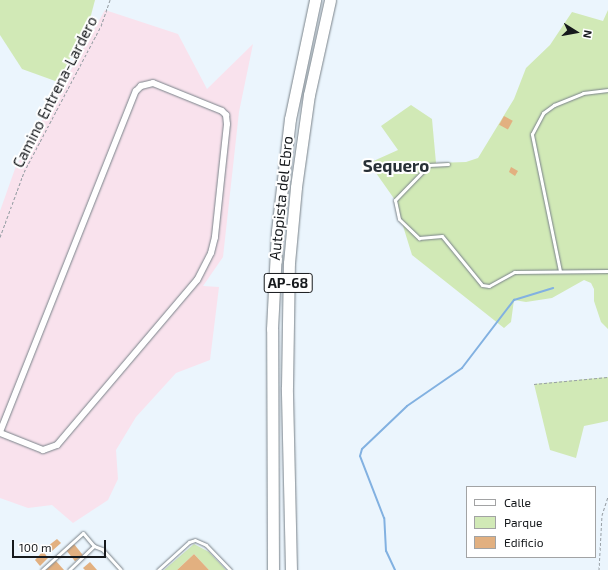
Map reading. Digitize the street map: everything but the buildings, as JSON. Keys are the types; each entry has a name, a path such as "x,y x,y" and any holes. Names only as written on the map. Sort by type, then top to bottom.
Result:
{"highway":[{"name":"Autopista del Ebro","path":"273,570 272,336 277,231 290,119 315,0"},
{"name":"Autopista del Ebro","path":"291,570 286,372 289,263 296,187 309,95 330,0"}],"street":[{"path":"153,83 222,111 226,115 227,124 216,237 211,253 197,280 57,445 43,450 0,433 136,91 141,86 153,83"}],"lane":[{"path":"560,271 532,134 543,113 554,105 583,93 608,90"},
{"path":"448,164 429,165 395,200 400,219 409,231 418,238 442,236 482,285 489,286 514,272 608,271"},
{"path":"42,570 83,534 94,546 102,549 121,570"},
{"path":"158,570 195,540 206,545 230,570"},
{"path":"69,570 94,546"}],"path":[{"name":"Camino Entrena-Lardero","path":"0,237 24,172 94,40 110,0"},
{"path":"534,384 608,377"},
{"path":"599,570 602,515 608,496"}],"shaded area":[{"path":"105,10 178,34 207,89 253,44 239,112 223,257 203,286 219,287 210,360 176,373 136,417 116,450 118,479 108,500 73,523 52,505 28,508 0,498 0,211 16,166"}],"green space":[{"path":"0,0 95,0 90,19 58,82 22,69 0,35"},
{"path":"608,10 608,329 601,322 594,301 594,289 591,283 584,280 552,298 526,302 514,300 511,322 504,328 412,255 395,200 369,163 398,150 381,126 411,105 432,119 436,163 466,162 478,158 514,99 526,68 550,45 572,12 603,21"},
{"path":"608,377 608,421 584,426 576,458 550,450 534,384"},
{"path":"194,544 209,552 226,570 209,570 194,554 177,570 164,570"}],"waterway":[{"path":"395,570 386,551 384,518 360,456 362,449 407,406 462,368 514,300 553,288"}],"district":[{"name":"Sequero","path":"396,166"}]}
